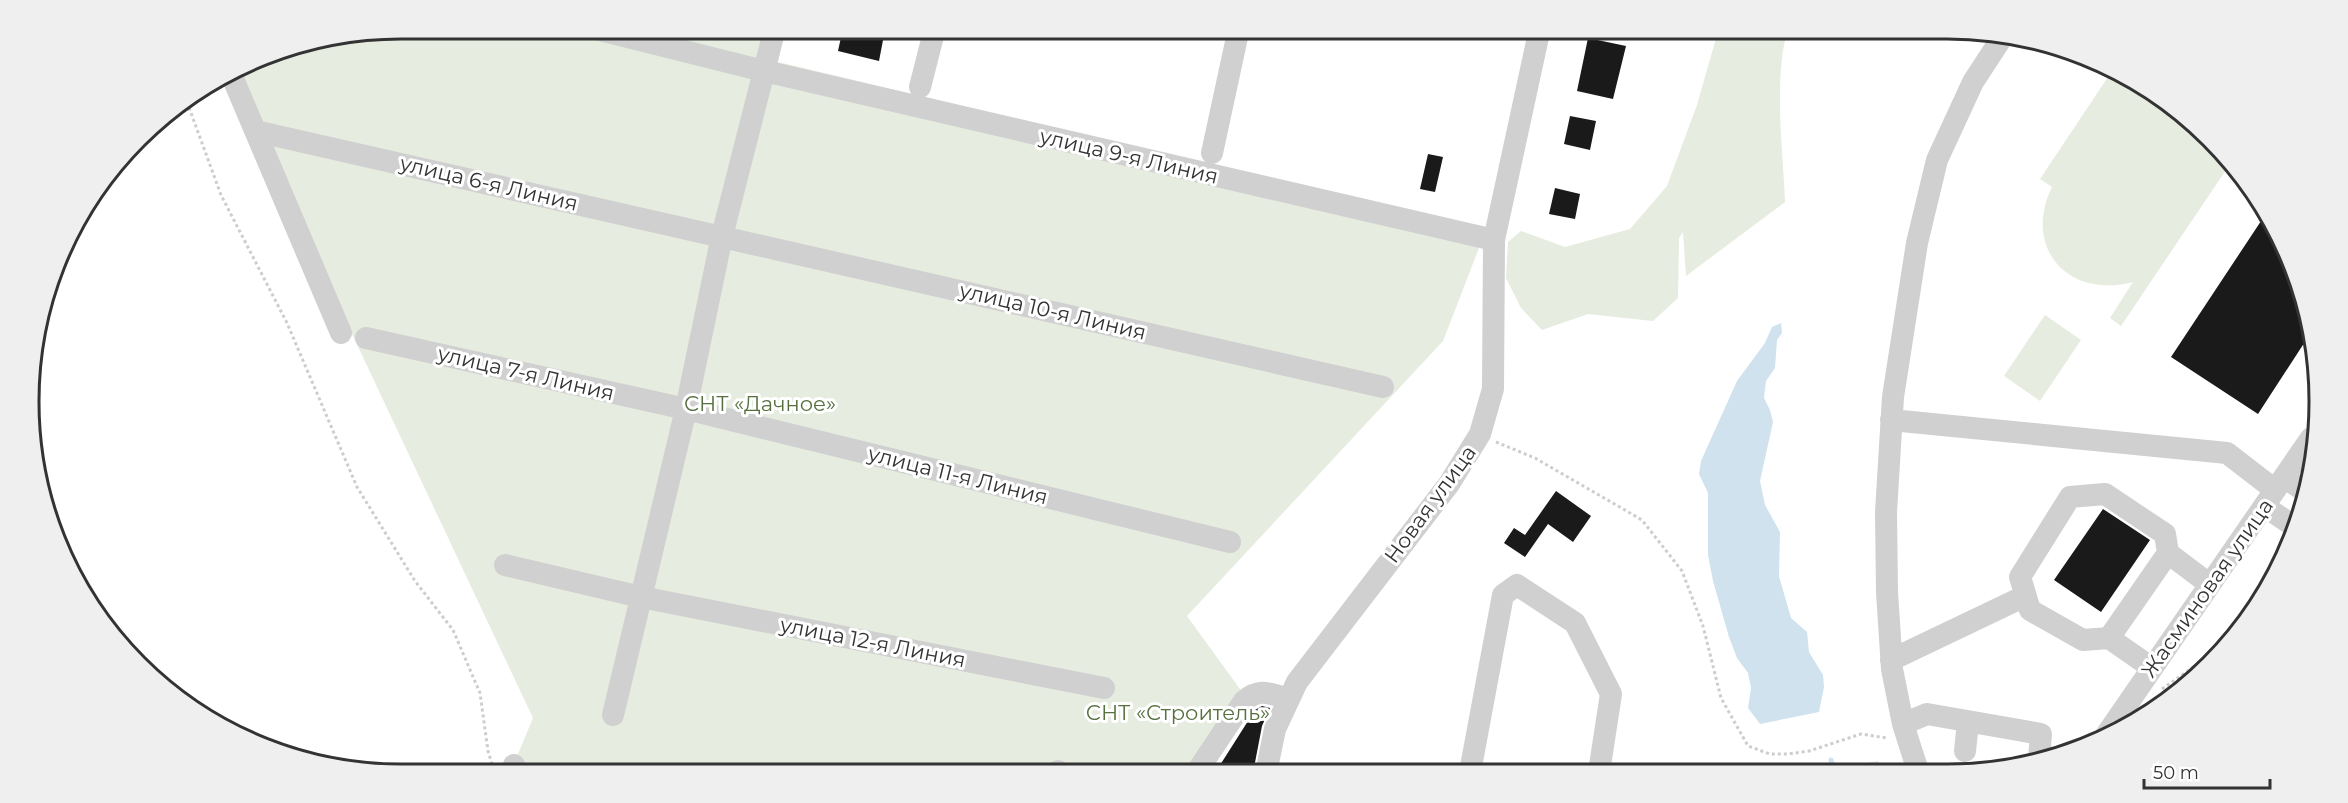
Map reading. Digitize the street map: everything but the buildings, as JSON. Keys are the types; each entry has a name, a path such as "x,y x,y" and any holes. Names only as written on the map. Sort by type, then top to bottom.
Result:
{"street":[{"name":"улица 9-я Линия","path":"636,39 764,71 1494,240"},
{"path":"613,715 686,409 722,236 772,39"},
{"path":"920,87 932,39"},
{"path":"1212,153 1237,39"},
{"name":"Новая улица","path":"1268,764 1275,729 1297,682 1449,484 1480,434 1493,389 1494,240 1538,39"},
{"path":"1916,764 1905,731 1891,660 1886,512 1893,397 1917,243 1937,160 1972,82 1998,43"},
{"path":"234,80 341,333"},
{"name":"улица 6-я Линия","path":"255,131 722,236"},
{"name":"улица 10-я Линия","path":"722,236 1383,387"},
{"name":"улица 7-я Линия","path":"366,338 686,409"},
{"name":"улица 11-я Линия","path":"686,409 1230,542"},
{"path":"1891,420 2227,453 2274,491 2290,518"},
{"name":"Жасминовая улица","path":"2114,723 2306,445"},
{"path":"2274,491 2298,492"},
{"path":"2109,638 2168,553 2165,534 2105,494 2070,497 2020,577 2030,610 2083,640 2109,638 2152,668"},
{"path":"2168,553 2209,584"},
{"name":"улица 12-я Линия","path":"505,565 641,597 1104,688"},
{"path":"1471,764 1503,595 1517,585 1575,623 1611,694 1600,764"},
{"path":"1891,660 2025,596"},
{"path":"1202,764 1244,701 1253,693 1266,692 1289,699"},
{"path":"1905,731 1927,714 2040,734 2039,752"},
{"path":"1965,752 1968,722"}],"path":[{"path":"189,108 221,195 287,323 357,487 415,581 453,630 480,693 488,751 501,764"},
{"path":"1480,434 1535,458 1642,520 1682,571 1703,626 1721,698 1748,746 1770,754 1809,751 1861,734 1890,739 1905,731"},
{"path":"2161,690 2193,667"}],"green space":[{"name":"СНТ «Дачное»","path":"783,39 778,62 1486,230 1443,341 1187,616 1253,707 1212,764 521,764 518,754 533,718 233,81 241,76 308,51 378,40"},
{"path":"1716,39 1785,39 1780,91 1785,202 1686,276 1683,232 1679,238 1678,298 1653,321 1588,314 1542,330 1521,308 1506,278 1508,242 1521,231 1565,247 1630,229 1667,186 1697,105"},
{"path":"2108,77 2148,100 2186,129 2226,170 2121,326 2110,318 2133,282 2110,285 2089,283 2071,276 2057,264 2048,249 2043,230 2044,210 2052,187 2040,179"},
{"path":"2045,315 2081,340 2040,401 2004,376"},
{"path":"1878,761 1879,764 1862,764"}],"water":[{"path":"1781,323 1782,333 1777,340 1775,368 1766,381 1764,398 1773,422 1760,481 1765,505 1780,532 1779,576 1791,618 1807,632 1809,652 1823,675 1824,687 1819,712 1760,724 1748,708 1751,688 1748,673 1737,658 1729,637 1713,581 1708,555 1708,493 1699,474 1701,461 1737,381 1765,343 1772,327"}],"waterway":[{"path":"1831,760 1832,764"}],"park label":[{"name":"СНТ «Строитель»","path":"1178,712"}]}
